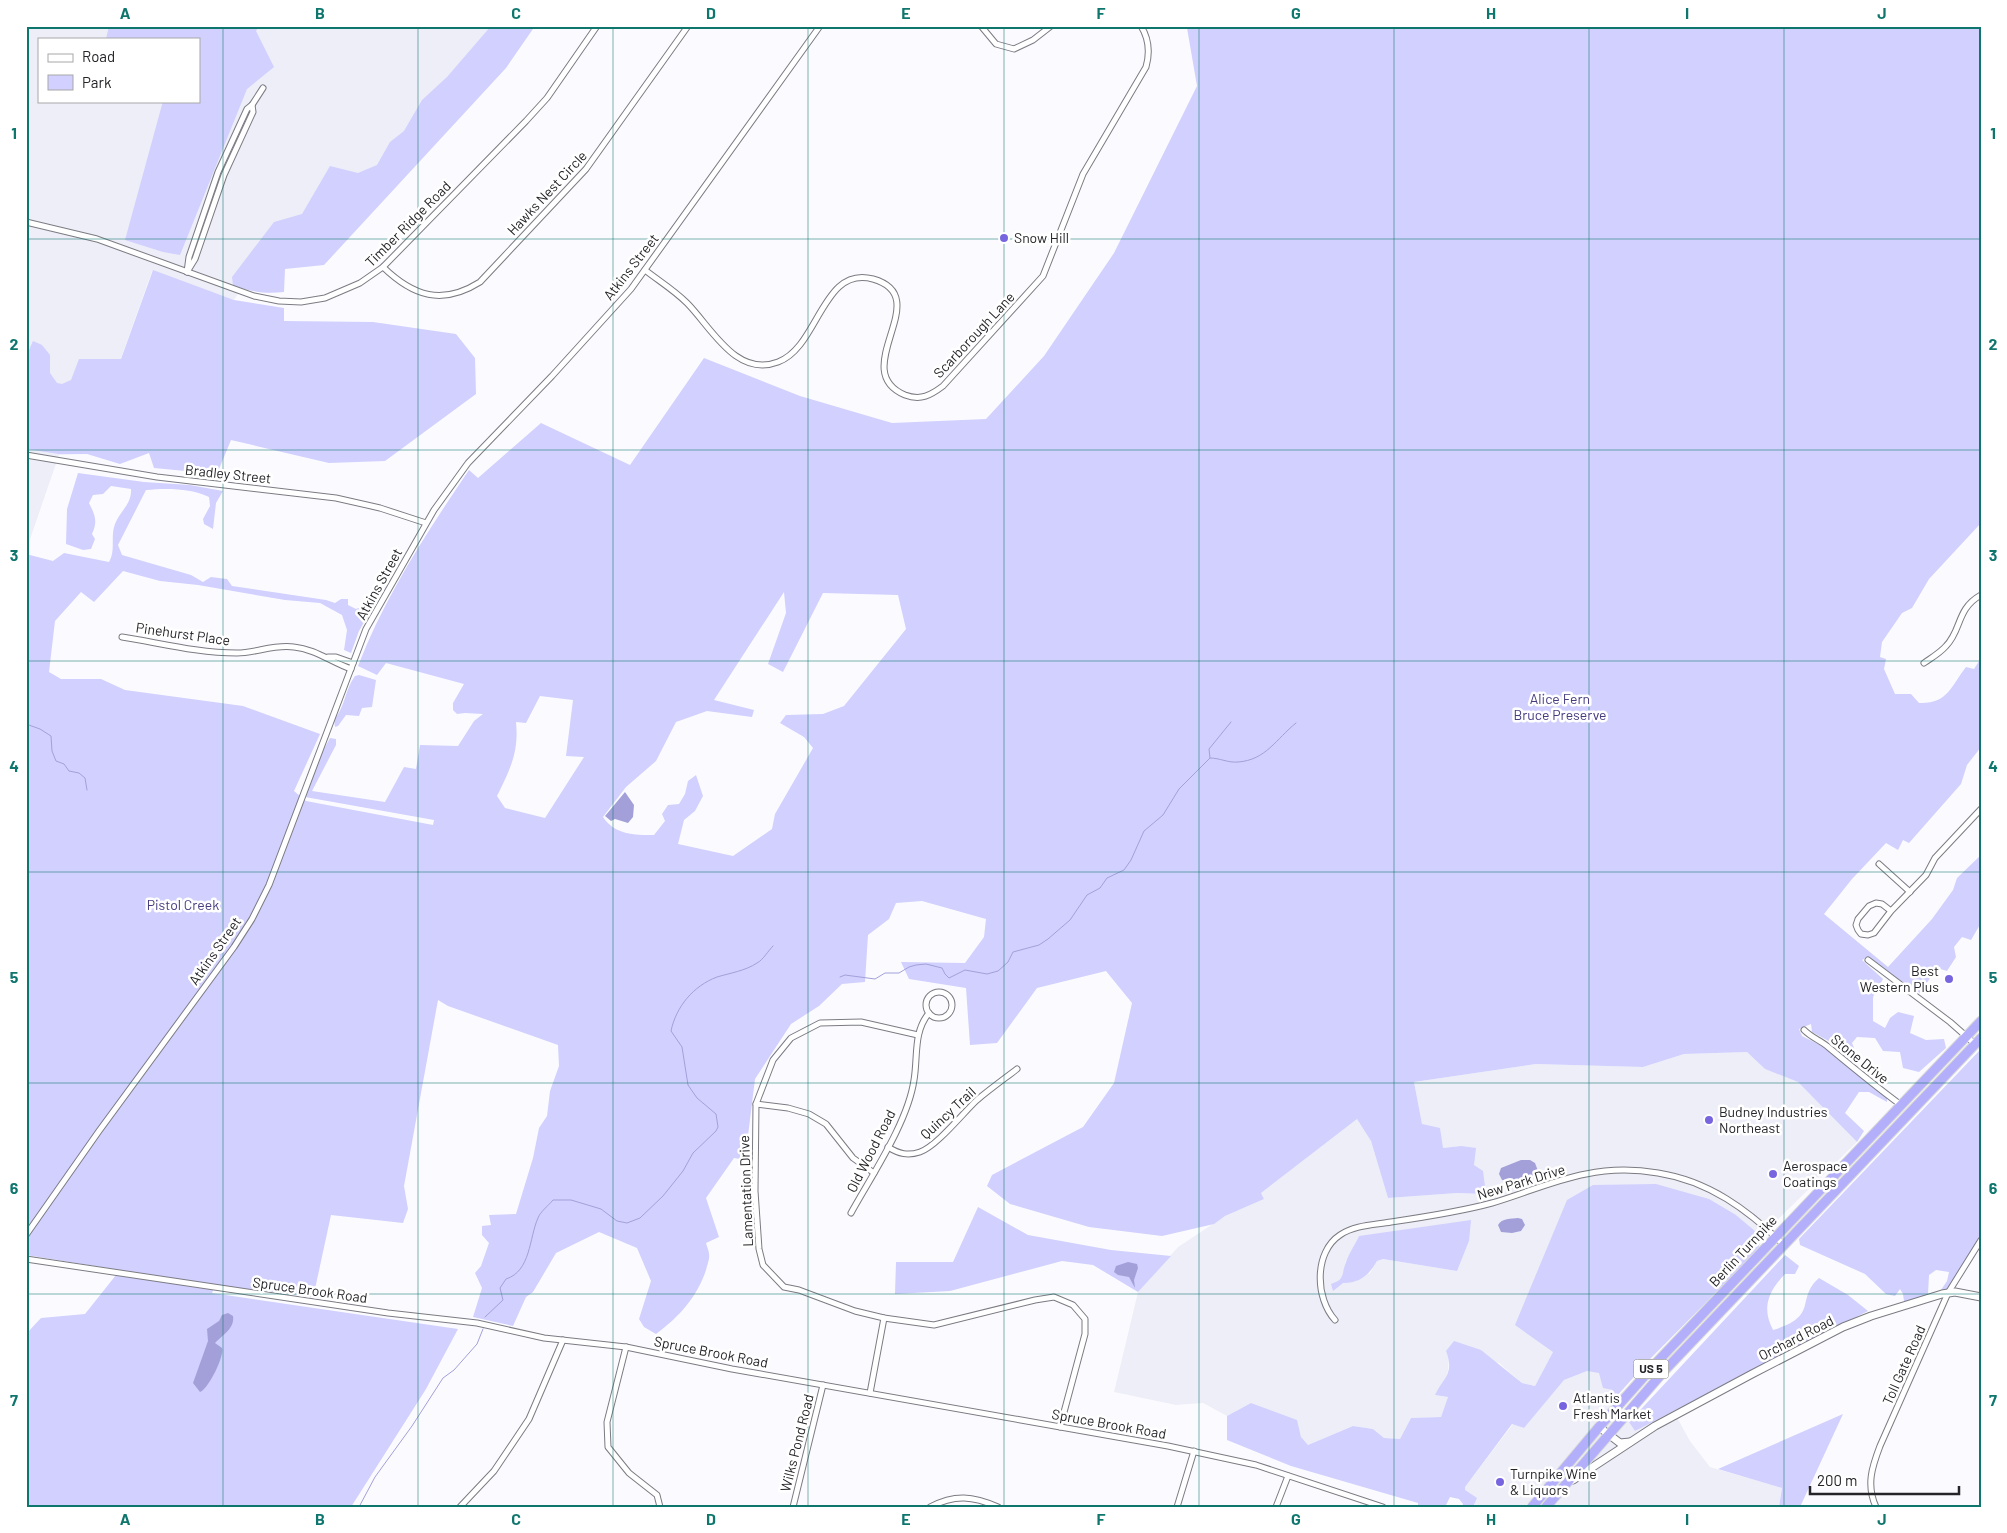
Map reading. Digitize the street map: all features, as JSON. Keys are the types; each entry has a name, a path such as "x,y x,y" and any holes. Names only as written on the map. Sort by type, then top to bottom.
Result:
{"highway":[{"name":"Berlin Turnpike","path":"1532,1507 1599,1427 1663,1356 1981,1021"},
{"name":"Berlin Turnpike","path":"1546,1507 1672,1363 1978,1041"}],"street":[{"name":"Timber Ridge Road","path":"26,222 92,238 254,296 289,302 313,300 336,294 360,283 383,267 538,110 597,26"},
{"name":"Hawks Nest Circle","path":"383,267 404,285 414,290 434,295 455,294 480,282 586,170 688,26"},
{"name":"Atkins Street","path":"26,1235 234,947 252,919 269,885 366,629 426,522 468,463 598,326 645,270 820,26"},
{"path":"981,26 996,44 1014,49 1033,40 1050,26"},
{"name":"Scarborough Lane","path":"645,270 699,315 728,351 744,361 761,364 777,363 790,356 802,343 836,288 849,278 865,277 880,281 894,291 898,308 896,322 884,355 885,376 895,390 909,396 928,397 943,386 1046,271 1083,174 1146,67 1148,43 1141,26"},
{"path":"187,272 189,257 212,188 247,109 252,105 263,88"},
{"path":"187,272 192,266 235,149 253,112 252,105"},
{"path":"212,188 219,190"},
{"path":"197,232 203,235"},
{"name":"Bradley Street","path":"26,455 157,477 336,498 380,508 426,522"},
{"path":"1924,663 1946,646 1962,613 1970,602 1981,595"},
{"name":"Pinehurst Place","path":"122,637 214,653 244,653 269,647 293,646 312,650 328,657 334,662 352,666"},
{"path":"1891,911 1882,904 1876,903 1869,906 1858,920 1856,925 1858,930 1861,934 1868,935 1874,933 1891,911 1926,875 1934,858 1981,808"},
{"path":"1879,864 1910,892"},
{"path":"1868,960 1967,1036 1978,1041"},
{"name":"Old Wood Road","path":"851,1213 902,1120 914,1081 918,1035 929,1013 927,1001 932,995 940,992 951,999 952,1007 948,1015 936,1018 929,1013"},
{"name":"Lamentation Drive","path":"918,1035 861,1022 820,1023 791,1038 774,1060 756,1104 755,1191 759,1249 763,1265 784,1287 799,1290 855,1311 884,1318 934,1325 1045,1299 1054,1298 1073,1305 1085,1319 1085,1334 1060,1426"},
{"name":"Stone Drive","path":"1804,1030 1808,1035 1829,1047 1860,1075 1901,1105"},
{"name":"Quincy Trail","path":"888,1147 900,1154 923,1151 933,1144 978,1100 1016,1069"},
{"path":"756,1104 788,1108 809,1114 826,1124 852,1158 874,1173"},
{"name":"New Park Drive","path":"1335,1320 1328,1311 1324,1300 1320,1270 1328,1247 1340,1235 1358,1227 1471,1208 1586,1174 1640,1170 1676,1176 1694,1182 1730,1200 1776,1236 1784,1245"},
{"name":"Toll Gate Road","path":"1876,1507 1871,1494 1870,1481 1874,1461 1948,1293 1981,1240"},
{"name":"Spruce Brook Road","path":"26,1259 388,1312 477,1323 529,1336 626,1347 711,1365 1194,1450 1256,1465 1383,1507"},
{"name":"Orchard Road","path":"1558,1492 1582,1474 1660,1424 1752,1374 1843,1328 1871,1316 1948,1293 1981,1297"},
{"path":"870,1393 884,1318"},
{"path":"460,1507 494,1471 530,1419 563,1340"},
{"path":"626,1347 608,1422 608,1447 629,1473 656,1495 660,1507"},
{"name":"Wilks Pond Road","path":"795,1506 823,1385"},
{"path":"1599,1427 1620,1443 1624,1444 1634,1440"},
{"path":"1177,1507 1194,1450"},
{"path":"1276,1507 1288,1476"},
{"path":"930,1507 947,1498 982,1500 998,1507"}],"shaded area":[{"path":"26,26 171,26 168,38 38,38 38,102 200,102 246,26 497,26 379,176 306,225 278,231 234,300 152,271 87,454 59,455 26,551"},
{"path":"625,792 634,805 633,817 628,823 615,819 611,821 605,816"},
{"path":"1747,1052 1765,1069 1798,1082 1857,1142 1761,1236 1736,1215 1553,1352 1535,1386 1522,1383 1499,1363 1446,1351 1449,1359 1448,1371 1444,1383 1435,1395 1448,1397 1441,1417 1411,1418 1400,1439 1384,1438 1373,1429 1353,1426 1308,1445 1301,1437 1296,1420 1251,1403 1227,1416 1203,1403 1176,1405 1114,1392 1138,1292 1178,1247 1225,1216 1264,1199 1261,1193 1357,1119 1371,1141 1388,1198 1457,1193 1485,1194 1474,1165 1461,1146 1443,1148 1422,1124 1414,1082 1536,1064 1643,1067 1684,1054","holes":["1359,1236 1469,1241 1457,1271 1383,1259 1377,1261 1370,1273 1343,1283 1331,1284 1337,1282 1344,1275 1345,1263"]},
{"path":"1521,1160 1530,1160 1535,1163 1538,1171 1537,1175 1511,1181 1502,1180 1499,1174 1501,1168"},
{"path":"1522,1219 1525,1225 1521,1231 1512,1233 1501,1232 1498,1225 1502,1221"},
{"path":"1128,1262 1137,1264 1138,1268 1134,1280 1135,1288 1129,1277 1118,1275 1114,1272 1116,1266"},
{"path":"228,1313 233,1316 232,1324 228,1331 215,1343 222,1348 221,1358 211,1379 200,1392 193,1383 208,1341 207,1329 219,1321 222,1315"},
{"path":"1587,1371 1599,1372 1613,1390 1615,1398 1635,1431 1673,1410 1690,1441 1710,1467 1782,1488 1779,1507 1531,1507 1527,1504 1525,1507 1473,1507 1475,1504 1465,1490 1465,1487 1513,1424 1524,1428 1564,1380"}],"green space":[{"path":"109,26 259,26 256,31 274,67 247,89 180,255 163,252 125,240 163,102 200,102 200,38 106,38"},
{"path":"491,26 535,26 506,68 324,265 285,269 284,292 258,292 233,285 232,277 274,222 302,214 330,166 358,173 377,165 390,142 404,131 422,100 447,77"},
{"path":"1193,26 1981,26 1981,523 1929,579 1912,608 1902,613 1882,642 1880,657 1886,659 1884,669 1895,694 1911,694 1919,703 1929,703 1943,697 1966,667 1974,669 1981,658 1981,747 1967,765 1961,784 1909,843 1903,840 1898,850 1886,843 1852,879 1824,914 1888,967 1932,919 1953,890 1957,878 1981,855 1981,923 1971,940 1962,937 1954,947 1956,957 1947,971 1937,968 1920,993 1866,958 1862,960 1883,979 1873,997 1873,1021 1885,1028 1890,1018 1898,1012 1914,1016 1910,1033 1926,1040 1944,1039 1946,1048 1919,1072 1903,1068 1900,1052 1883,1051 1875,1038 1857,1037 1852,1043 1857,1055 1850,1055 1812,1032 1811,1024 1799,1029 1802,1036 1826,1048 1887,1098 1887,1102 1869,1092 1859,1092 1845,1113 1864,1131 1857,1142 1798,1082 1765,1069 1747,1052 1684,1054 1643,1067 1536,1064 1414,1082 1422,1124 1440,1128 1443,1148 1461,1146 1476,1148 1474,1165 1483,1171 1486,1194 1457,1193 1388,1198 1371,1141 1357,1119 1261,1193 1264,1199 1225,1216 1214,1224 1162,1236 1089,1227 1010,1204 987,1186 992,1175 1083,1127 1114,1083 1132,1003 1106,971 1037,988 997,1043 970,1045 966,988 909,979 901,962 965,963 984,937 986,919 922,901 896,903 889,919 868,935 865,982 842,984 819,1006 791,1024 755,1079 745,1160 734,1158 706,1198 719,1237 706,1243 709,1258 698,1289 680,1313 656,1334 644,1327 639,1319 651,1281 637,1248 599,1232 556,1253 533,1292 526,1297 513,1326 473,1317 482,1288 475,1273 481,1266 489,1243 482,1235 482,1226 491,1225 489,1215 516,1214 533,1158 539,1128 547,1116 550,1091 559,1066 558,1045 448,1006 438,1000 404,1186 408,1209 403,1223 331,1215 315,1289 321,1298 215,1285 212,1293 458,1329 426,1389 351,1507 26,1507 26,1334 41,1318 85,1314 120,1270 26,1255 26,554 53,561 64,553 109,562 112,553 115,524 128,503 131,494 131,489 111,486 103,494 93,495 89,503 95,522 92,534 95,539 91,549 83,550 66,544 67,509 78,473 144,482 190,485 223,491 216,503 213,529 204,524 203,519 210,506 209,497 178,489 146,490 118,545 122,555 191,575 203,582 211,577 227,579 232,586 335,603 341,599 348,599 348,605 356,609 376,601 359,631 351,653 344,650 347,630 342,615 320,603 285,600 198,585 160,581 123,571 94,602 81,592 55,621 49,672 61,679 101,679 125,690 243,706 320,734 294,791 306,801 433,825 434,820 305,797 320,756 330,738 336,739 336,745 312,791 385,802 404,767 416,769 420,745 458,746 474,721 483,714 457,714 453,710 453,703 464,684 386,663 377,675 358,666 381,615 408,565 469,470 478,478 541,423 630,465 704,358 800,396 892,423 986,419 1044,356 1114,253 1197,86 1187,28","holes":["784,592 786,613 768,664 783,672 823,593 898,595 906,629 844,706 823,714 786,715 780,723 804,737 813,748 775,814 772,829 733,856 678,844 684,820 695,811 703,796 696,775 688,781 685,794 679,804 668,805 662,814 665,821 654,835 626,833 613,827 603,817 626,787 656,761 676,722 707,711 752,717 754,710 714,700","540,696 573,700 566,756 584,757 545,818 505,808 497,796 510,769 515,752 516,722 526,723"]},
{"path":"153,270 234,300 284,308 284,321 373,322 456,334 475,358 476,394 385,461 329,463 231,440 217,474 154,468 149,453 120,464 87,454 59,454 26,449 26,350 29,350 33,341 42,345 50,355 50,373 57,383 62,384 71,380 79,359 121,359"},
{"path":"359,675 376,680 372,707 362,708 359,716 346,715 338,726 335,727 334,720 341,709 355,676"},
{"path":"1981,1049 1981,1236 1947,1290 1941,1290 1947,1281 1949,1272 1936,1270 1929,1275 1928,1294 1907,1302 1904,1301 1900,1289 1895,1296 1886,1294 1865,1274 1800,1245 1799,1239"},
{"path":"1656,1184 1709,1199 1736,1215 1761,1236 1759,1247 1651,1358 1615,1398 1613,1390 1603,1388 1599,1373 1587,1371 1564,1380 1524,1428 1512,1424 1465,1487 1465,1490 1477,1498 1473,1507 1462,1507 1463,1504 1459,1499 1450,1497 1445,1507 1418,1507 1418,1503 1291,1466 1227,1440 1227,1416 1251,1403 1297,1420 1301,1437 1308,1445 1353,1426 1373,1429 1384,1438 1400,1439 1411,1418 1441,1417 1448,1397 1435,1395 1449,1371 1446,1351 1454,1341 1481,1350 1522,1383 1535,1386 1553,1352 1515,1325 1567,1200 1593,1185"},
{"path":"978,1207 1028,1235 1111,1250 1171,1256 1138,1292 1093,1265 1062,1261 950,1291 895,1294 896,1262 953,1262"},
{"path":"1471,1220 1469,1241 1457,1271 1383,1259 1377,1261 1371,1270 1359,1280 1343,1283 1333,1291 1331,1284 1341,1278 1347,1259 1359,1236"},
{"path":"1785,1255 1799,1266 1795,1274 1785,1274 1768,1300 1769,1322 1773,1330 1797,1319 1805,1307 1808,1293 1819,1278 1848,1295 1868,1311 1635,1431 1629,1422"},
{"path":"1843,1414 1800,1507 1779,1507 1782,1488 1718,1469"}],"waterway":[{"path":"840,977 845,975 875,979 885,973 899,973 909,967 926,964 942,968 949,978 965,970 987,974 998,971 1008,962 1013,952 1039,945 1070,920 1087,895 1100,888 1107,878 1124,870 1131,860 1144,831 1163,815 1179,789 1210,758 1209,749 1231,722"},
{"path":"1210,758 1234,762 1256,757 1270,748 1296,723"},
{"path":"26,724 40,729 51,736 52,751 56,761 64,764 69,771 79,773 85,778 87,790"},
{"path":"485,1317 503,1300 500,1288 506,1279 520,1269 525,1261 539,1216 553,1200 571,1200 601,1209 617,1221 627,1223 640,1218 663,1196 683,1171 693,1153 716,1131 718,1127 716,1114 697,1098 688,1085 682,1047 671,1031 673,1022 681,1006 700,986 717,977 752,966 761,960 773,946"},
{"path":"359,1507 375,1477 412,1426 443,1378 454,1370 477,1344 483,1329"}],"place":[{"name":"Snow Hill","path":"1004,238"},
{"name":"Best Western Plus","path":"1949,979"},
{"name":"Budney Industries Northeast","path":"1709,1120"},
{"name":"Aerospace Coatings","path":"1773,1174"},
{"name":"Atlantis Fresh Market","path":"1563,1406"},
{"name":"Turnpike Wine & Liquors","path":"1500,1482"}],"park label":[{"name":"Alice Fern Bruce Preserve","path":"1560,708"},
{"name":"Pistol Creek","path":"183,905"}]}
